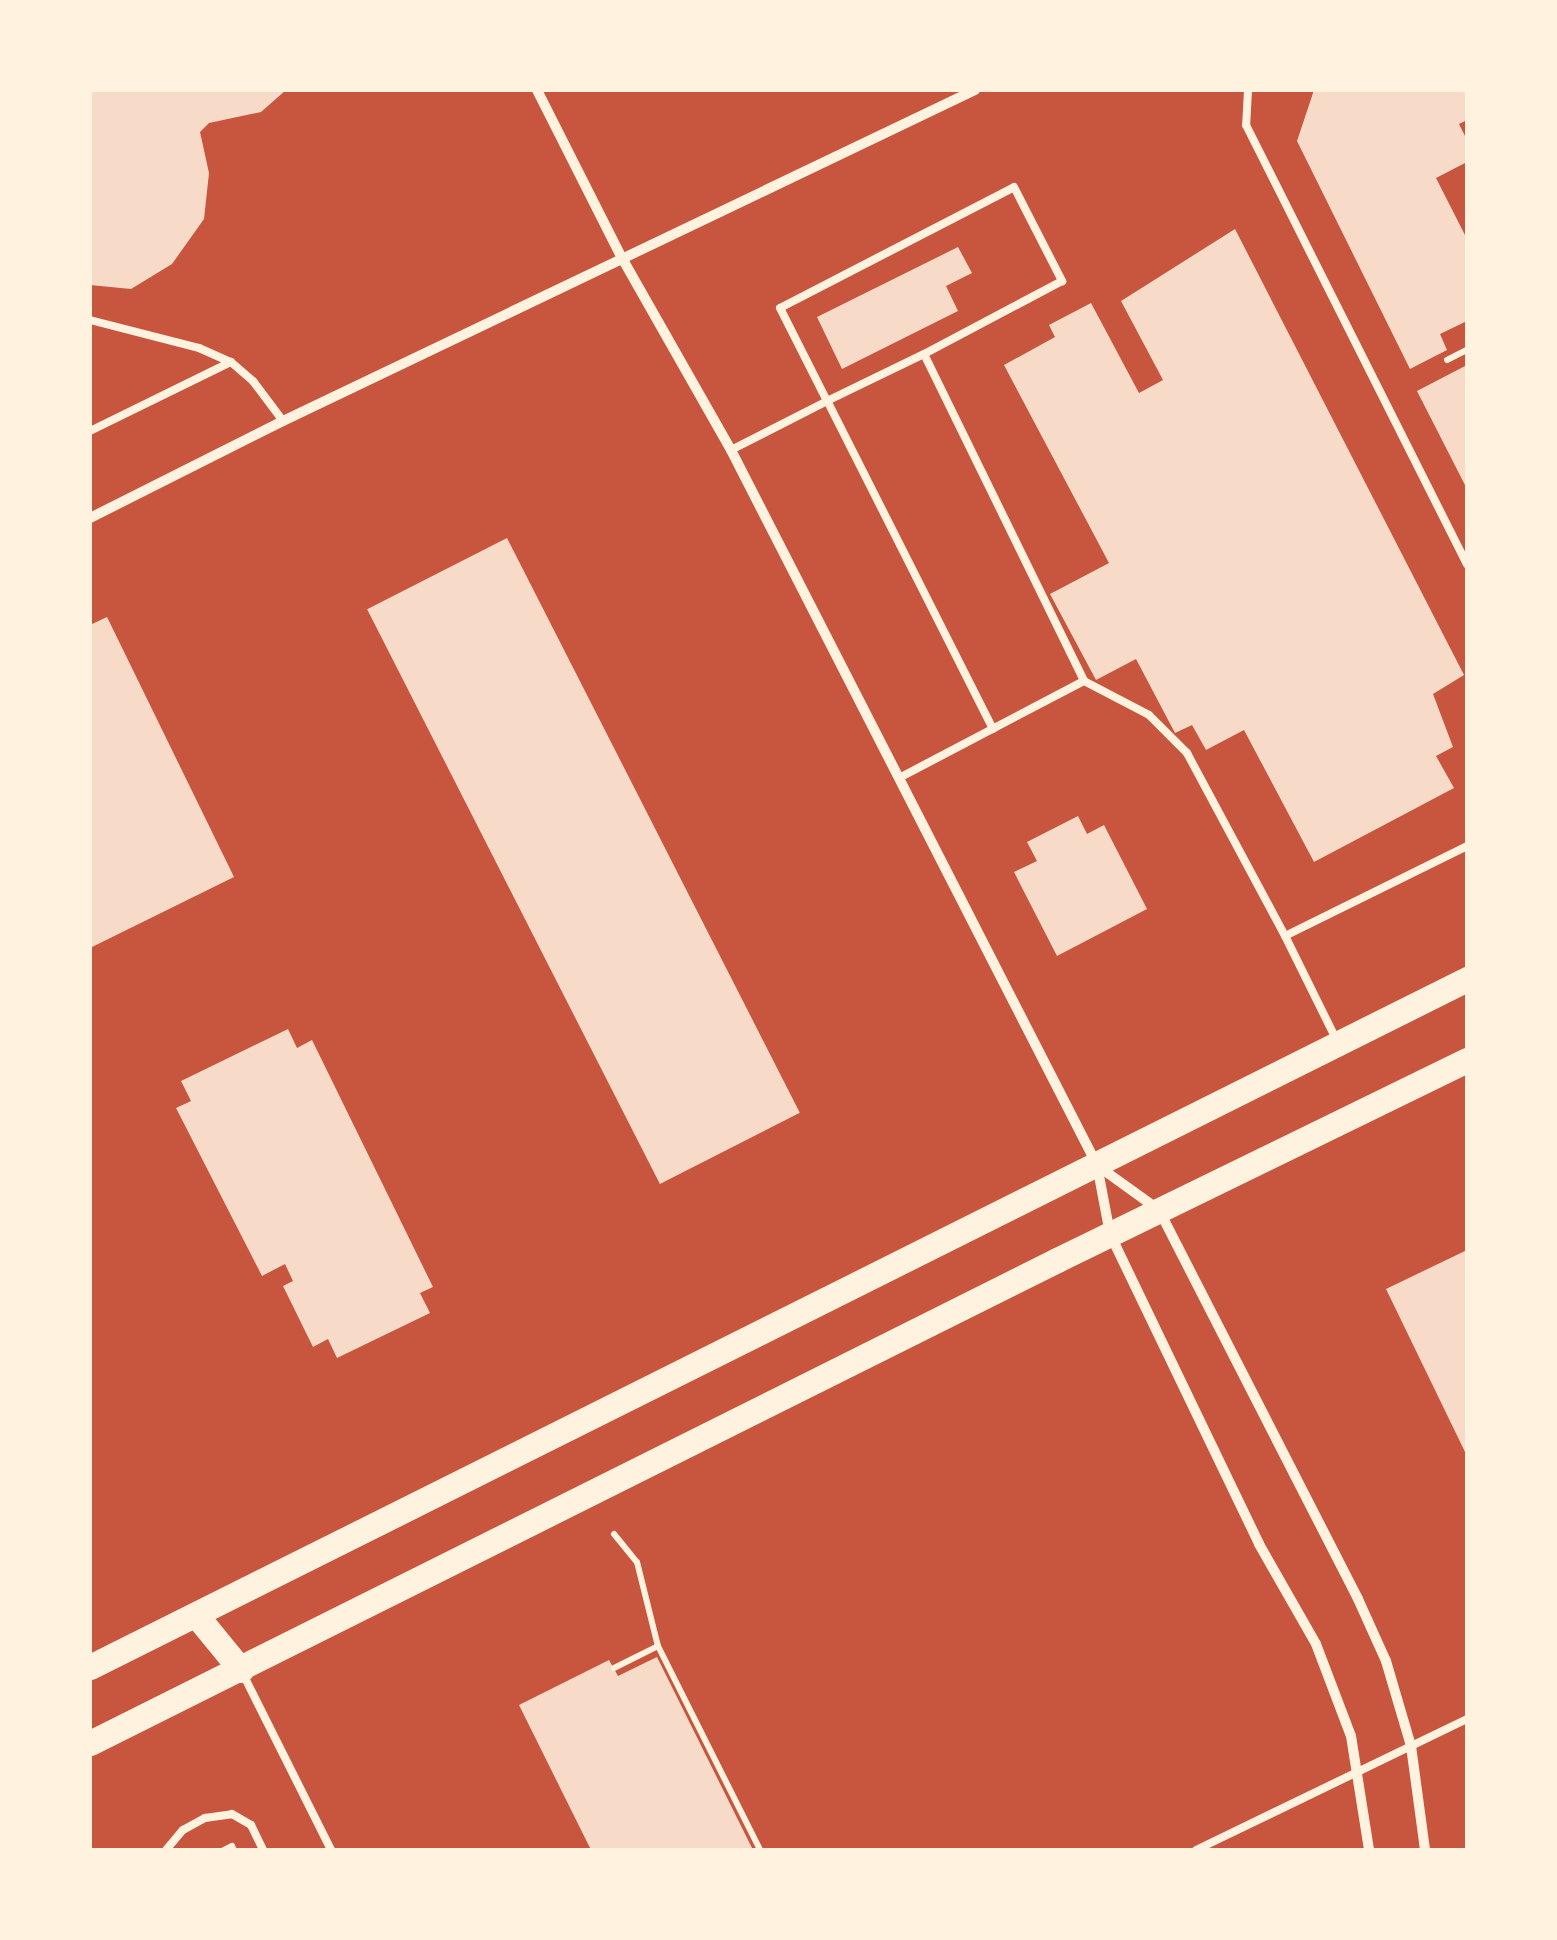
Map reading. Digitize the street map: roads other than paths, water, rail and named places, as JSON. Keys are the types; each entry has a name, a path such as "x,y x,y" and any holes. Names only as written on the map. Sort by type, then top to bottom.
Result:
{"main road":[{"path":"90,1667 568,1424 1467,979"},
{"path":"90,1744 1467,1060"},
{"path":"196,1614 242,1670"}],"street":[{"path":"537,90 622,258 731,450 1097,1165 1110,1234 1259,1544 1316,1644 1352,1736 1369,1850"},
{"path":"90,518 283,421 974,90"},
{"path":"1097,1165 1159,1210 1358,1600 1386,1661 1411,1746 1425,1850"}],"lane":[{"path":"1248,90 1246,125 1467,565"},
{"path":"731,450 827,401 924,354 1062,281 1014,186 780,308 827,401 993,729"},
{"path":"90,320 199,348 231,362 254,381 283,421"},
{"path":"924,354 1084,681 1149,715 1187,753 1338,1044"},
{"path":"90,431 231,362"},
{"path":"899,778 1084,681"},
{"path":"1285,936 1467,846"},
{"path":"242,1670 331,1850"},
{"path":"1196,1850 1467,1719"},
{"path":"166,1850 183,1830 205,1818 232,1814 252,1825 264,1850"}]}
